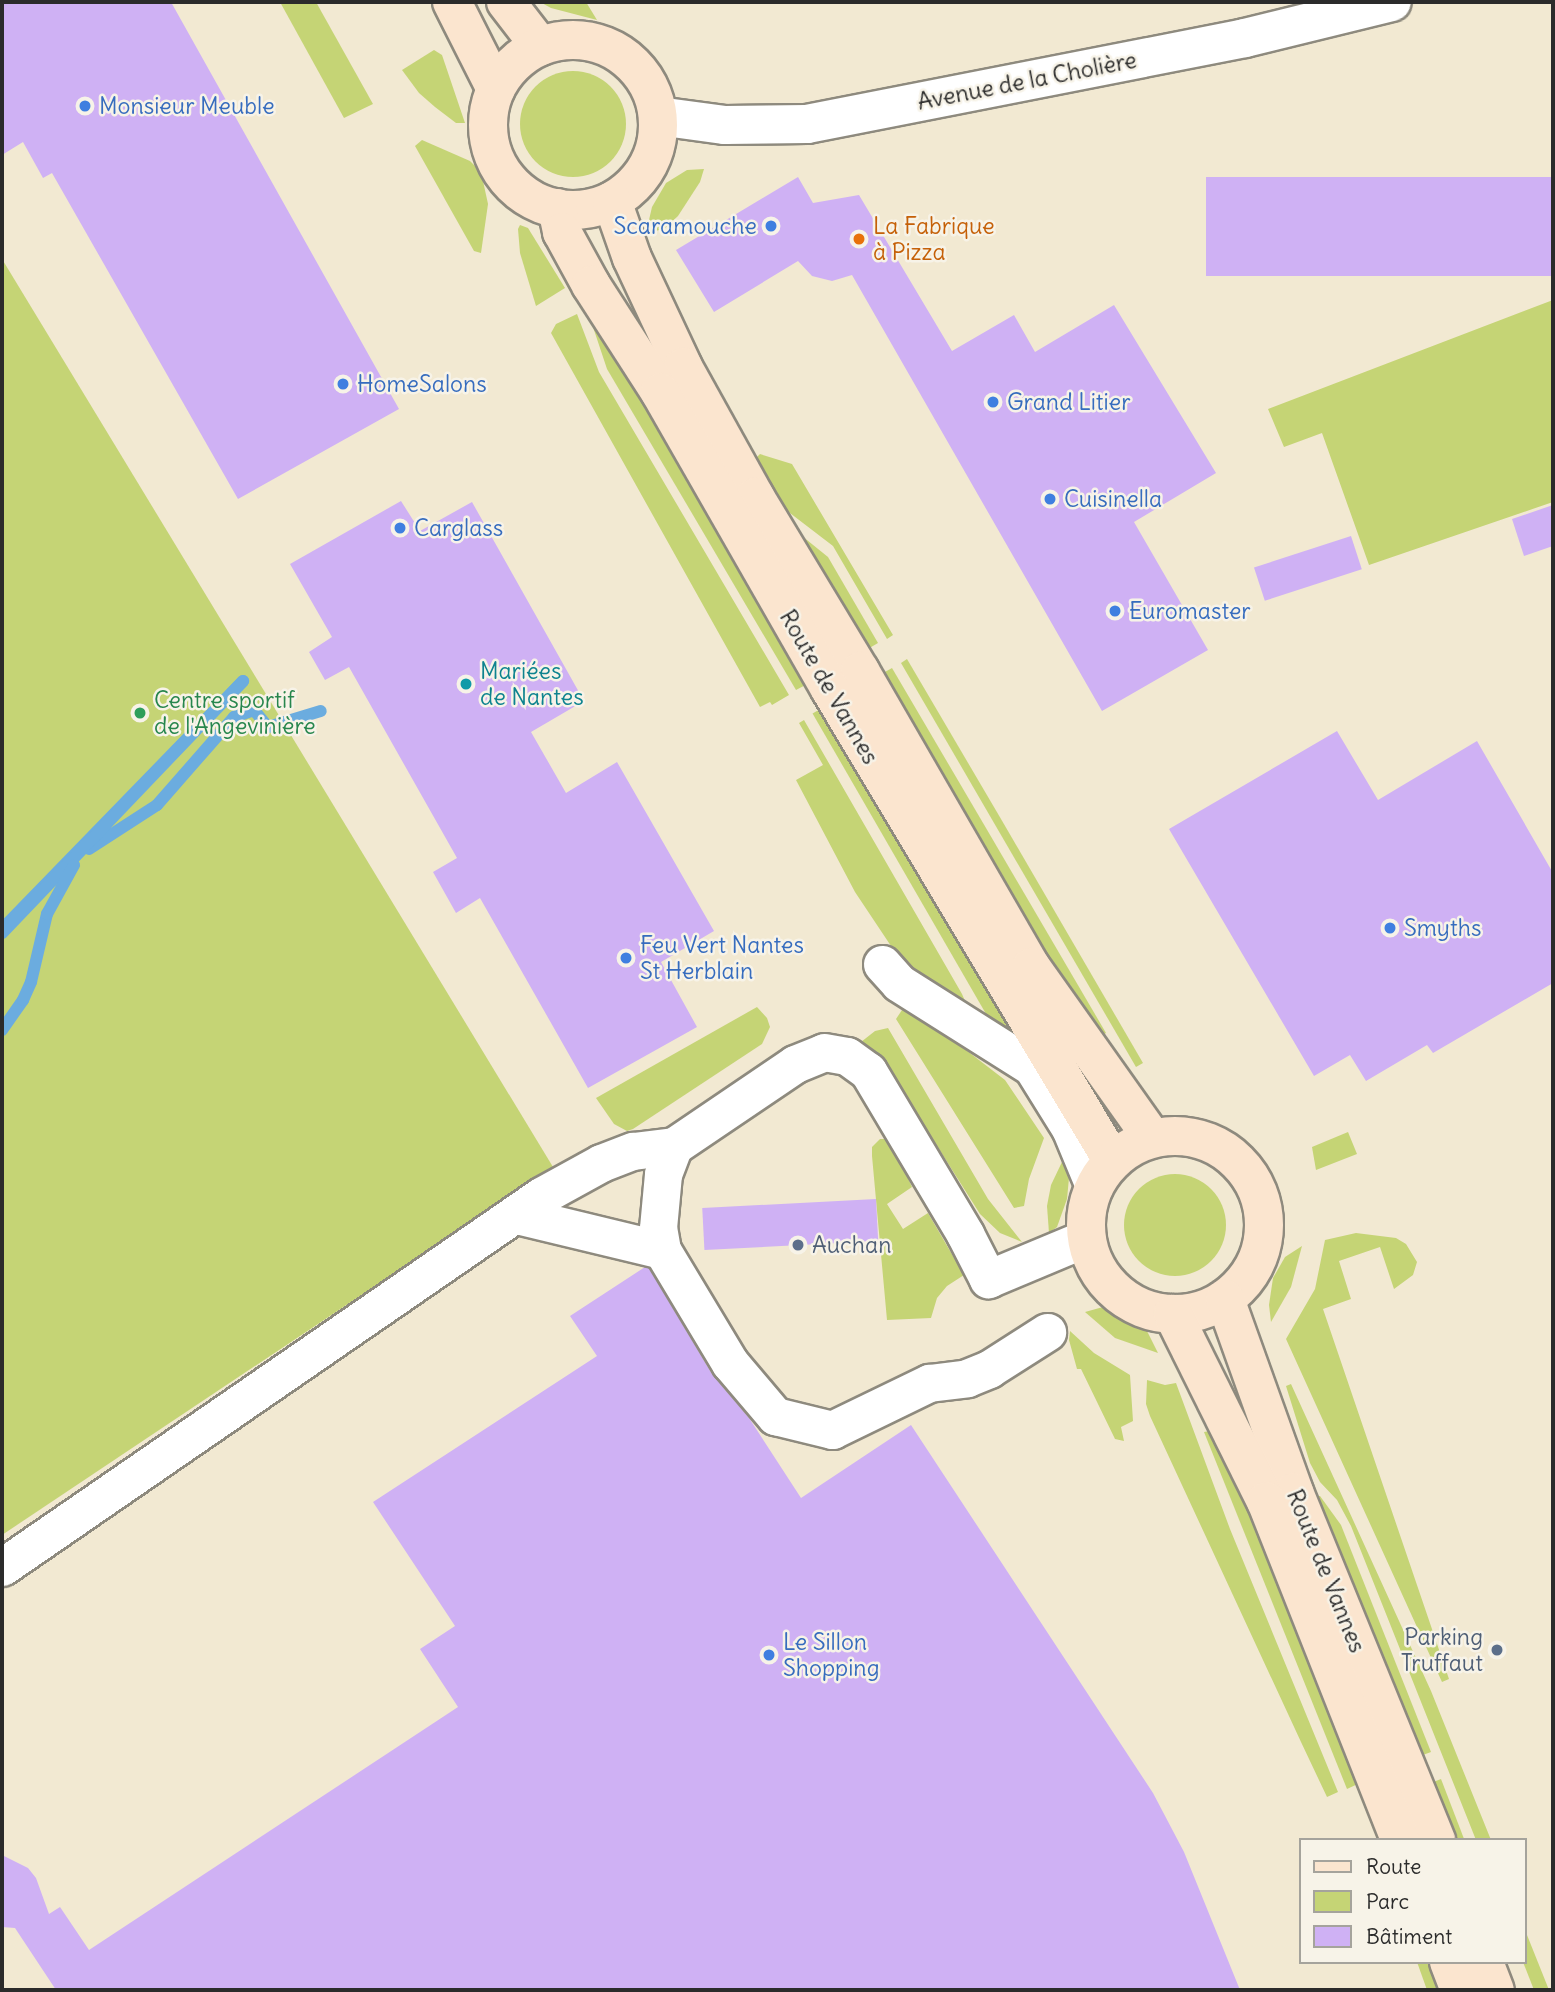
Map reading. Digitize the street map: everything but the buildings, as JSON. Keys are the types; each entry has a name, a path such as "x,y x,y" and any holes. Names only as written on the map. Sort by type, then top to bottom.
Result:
{"main road":[{"path":"453,2 496,89"},
{"path":"506,2 540,46"},
{"path":"579,40 599,43 617,52 645,80 658,116 652,158 639,180 612,201 585,209 557,208 522,193 497,164 488,131 490,105 496,89 518,59 540,46 579,40"},
{"name":"Route de Vannes","path":"612,201 632,258 682,367 755,497 860,671 1031,967 1152,1138"},
{"name":"Route de Vannes","path":"557,208 562,232 591,285 660,392 1103,1173"},
{"path":"1184,1136 1218,1147 1236,1160 1258,1192 1264,1217 1259,1253 1251,1272 1225,1299 1201,1311 1173,1314 1145,1309 1116,1292 1100,1274 1086,1238 1085,1218 1103,1173 1130,1147 1152,1138 1184,1136"},
{"name":"Route de Vannes","path":"1225,1299 1294,1492 1435,1838"},
{"name":"Route de Vannes","path":"1173,1314 1266,1501 1399,1838"},
{"path":"1450,1964 1460,1990"},
{"path":"1485,1964 1495,1990"}],"street":[{"name":"Avenue de la Cholière","path":"658,116 725,125 807,124 1245,38 1392,2"},
{"path":"882,964 899,983 1031,1067 1103,1173"},
{"path":"2,1567 541,1196 601,1163 634,1151 674,1146 795,1064 824,1052 848,1056 868,1071 965,1234 988,1279 1086,1238"},
{"path":"674,1146 663,1174 660,1198 658,1228 662,1250 730,1363 775,1416 832,1430 929,1383 967,1378 989,1369 1047,1332"},
{"path":"517,1215 662,1250"}],"green space":[{"path":"280,2 316,2 373,104 344,118"},
{"path":"540,2 586,2 597,20 551,8"},
{"path":"434,50 442,55 465,123 456,123 435,107 419,93 402,70"},
{"path":"573,71 593,75 610,87 622,104 626,124 622,144 610,161 593,173 573,177 553,173 536,161 524,144 520,124 524,104 536,87 553,75"},
{"path":"422,140 470,161 481,172 488,204 481,253 474,251 415,146"},
{"path":"704,169 700,182 678,216 665,228 653,232 649,220 652,207 666,183 687,170"},
{"path":"520,225 528,228 565,288 536,306 520,253"},
{"name":"Centre sportif de l'Angevinière","path":"2,259 553,1167 2,1535"},
{"path":"1553,300 1553,502 1369,565 1322,433 1284,447 1268,409"},
{"path":"577,314 599,372 789,695 772,705 770,702 760,707 551,333 556,324"},
{"path":"598,320 813,681 796,690 607,369 592,324"},
{"path":"760,454 792,464 893,635 887,639 833,546 786,510 756,458"},
{"path":"797,532 828,557 878,643 861,653"},
{"path":"907,659 1143,1063 1136,1067 901,663"},
{"path":"892,668 1106,1033 1101,1036 1053,972 876,677"},
{"path":"829,704 1026,1046 1010,1056 813,714"},
{"path":"804,720 962,994 965,1001 960,1007 901,961 855,892 796,780 823,765 799,723"},
{"path":"757,1007 767,1018 770,1027 762,1044 633,1129 627,1131 614,1124 596,1098"},
{"path":"910,1007 1005,1080 1044,1138 1029,1179 1024,1206 1014,1208 896,1019 902,1010"},
{"path":"888,1028 988,1199 1022,1242 1000,1233 980,1214 884,1062 861,1042 875,1031"},
{"path":"1348,1132 1357,1154 1316,1170 1312,1147"},
{"path":"880,1139 890,1139 912,1187 887,1204 903,1229 928,1213 964,1275 947,1286 937,1298 931,1318 887,1320 872,1156 872,1147"},
{"path":"1062,1162 1069,1178 1067,1199 1057,1227 1049,1233 1047,1206 1051,1185"},
{"path":"1175,1174 1195,1177 1218,1196 1223,1205 1226,1225 1223,1245 1204,1268 1195,1273 1175,1276 1155,1273 1132,1254 1127,1245 1124,1225 1127,1205 1146,1182 1155,1177"},
{"path":"1356,1233 1396,1238 1406,1244 1417,1262 1413,1275 1394,1289 1380,1247 1339,1261 1351,1299 1323,1309 1449,1679 1442,1682 1286,1339 1315,1289 1325,1240"},
{"path":"1302,1246 1291,1287 1271,1322 1269,1305 1273,1278 1285,1257"},
{"path":"1103,1307 1147,1331 1158,1353 1115,1338 1085,1312"},
{"path":"1070,1331 1094,1353 1130,1375 1133,1421 1121,1427 1124,1441 1115,1439 1081,1369 1077,1369 1069,1340"},
{"path":"1147,1380 1165,1385 1176,1383 1230,1529 1338,1792 1327,1797 1150,1416 1146,1404"},
{"path":"1291,1384 1431,1691 1490,1838 1475,1838 1351,1526 1337,1500 1320,1482 1310,1463 1286,1386"},
{"path":"1215,1430 1241,1485 1362,1782 1347,1789 1204,1432"},
{"path":"1310,1496 1320,1496 1341,1525 1431,1752 1412,1759"},
{"path":"1441,1779 1464,1838 1448,1838 1427,1784"},
{"path":"1527,1935 1549,1990 1534,1990 1524,1964 1527,1964"},
{"path":"1418,1964 1437,1964 1448,1990 1427,1990"}],"waterway":[{"path":"2,929 243,681 2,933"},
{"path":"89,849 157,805 234,717 254,710 268,727 321,711"},
{"path":"2,1030 23,1000 31,982 47,914 74,865"}],"place":[{"name":"Monsieur Meuble","path":"85,106"},
{"name":"Scaramouche","path":"771,226"},
{"name":"La Fabrique à Pizza","path":"859,239"},
{"name":"HomeSalons","path":"343,384"},
{"name":"Grand Litier","path":"993,402"},
{"name":"Cuisinella","path":"1050,499"},
{"name":"Carglass","path":"400,528"},
{"name":"Euromaster","path":"1115,611"},
{"name":"Mariées de Nantes","path":"466,684"},
{"name":"Centre sportif de l'Angevinière","path":"140,713"},
{"name":"Smyths","path":"1390,928"},
{"name":"Feu Vert Nantes St Herblain","path":"626,958"},
{"name":"Auchan","path":"798,1245"},
{"name":"Parking Truffaut","path":"1497,1650"},
{"name":"Le Sillon Shopping","path":"769,1655"}]}
